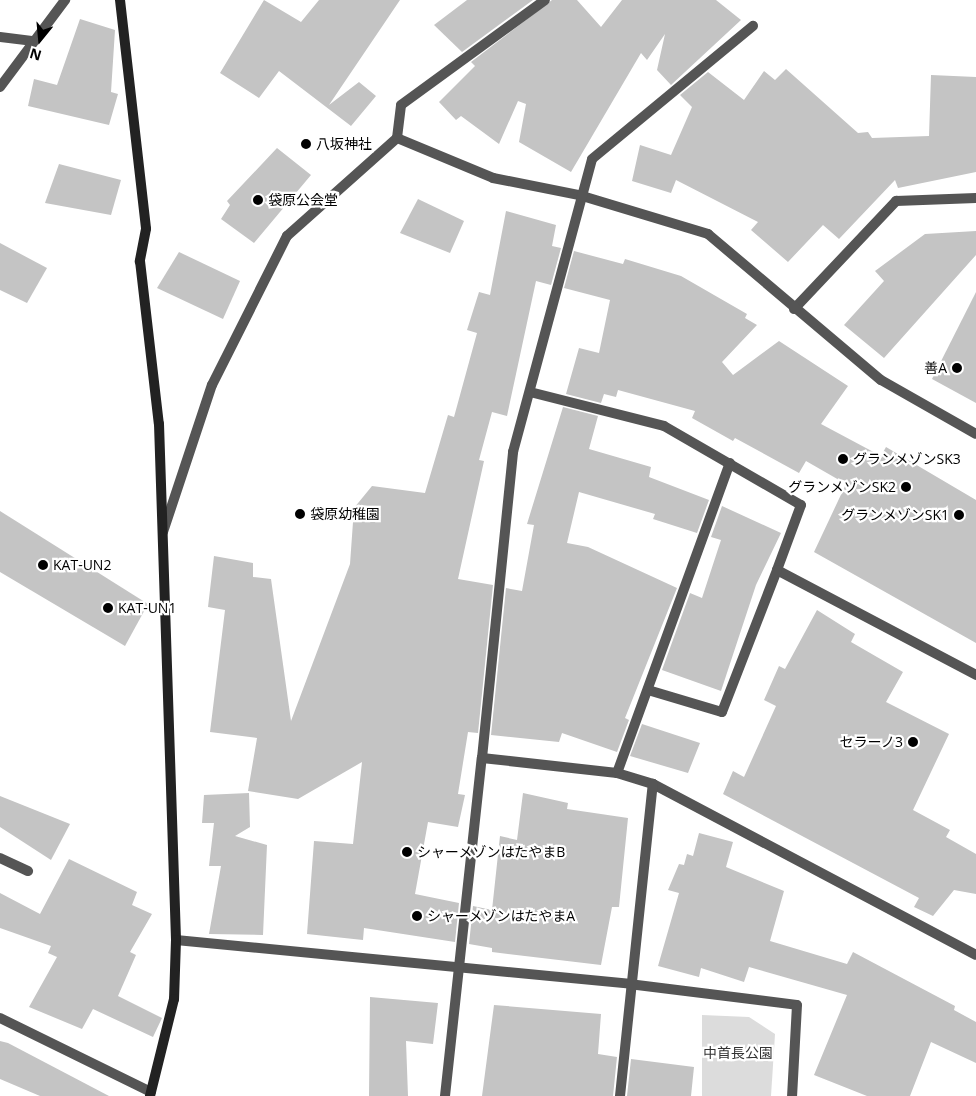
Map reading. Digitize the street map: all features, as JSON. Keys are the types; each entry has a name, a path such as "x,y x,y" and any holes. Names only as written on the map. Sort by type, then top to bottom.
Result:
{"street":[{"path":"0,87 32,40 65,0"},
{"path":"0,1018 150,1094 174,999 176,940 159,424 140,261 146,229 120,0"},
{"path":"163,532 212,385 287,236 397,138 401,105 545,0"},
{"path":"445,1096 456,969 482,758 513,452 580,195 592,158 753,26"},
{"path":"0,37 32,40"},
{"path":"397,138 493,178 580,195 708,234 794,309 881,380 976,434"},
{"path":"794,309 896,201 976,198"},
{"path":"530,392 664,426 801,505 722,712 648,690"},
{"path":"618,773 730,463"},
{"path":"777,570 976,675"},
{"path":"482,758 618,773 652,784 976,955"},
{"path":"620,1096 628,984 652,784"},
{"path":"0,858 28,872"},
{"path":"176,940 456,969 628,984 798,1005 792,1096"}],"green space":[{"name":"中首長公園","path":"702,1015 749,1017 775,1034 771,1096 702,1096"}],"building":[{"path":"264,0 301,22 319,0 400,0 329,105 359,82 376,96 351,126 279,71 259,98 220,73"},
{"path":"467,0 533,0 462,52 434,25"},
{"path":"552,0 577,0 601,27 622,0 716,0 741,20 671,85 657,70 665,34 647,60 641,53 571,172 519,142 526,104 518,101 499,144 461,116 456,120 439,102 475,66 471,62"},
{"path":"80,19 115,30 111,92 118,94 109,125 28,106 34,79 57,85"},
{"path":"786,69 858,133 868,132 872,138 929,136 931,75 976,77 976,172 898,188 895,180 839,239 823,225 788,262 751,230 758,222 676,180 671,193 632,181 640,145 671,155 692,107 680,95 708,72 744,100 764,71 775,80"},
{"name":"袋原公会堂","path":"277,148 311,175 254,243 221,219 230,205 227,201"},
{"path":"59,164 121,180 111,215 45,203"},
{"path":"418,199 464,221 450,253 400,233"},
{"path":"506,211 556,225 552,246 561,248 551,285 536,281 507,416 492,412 479,460 484,461 458,579 493,585 478,733 468,732 458,794 465,795 458,827 428,822 415,894 459,903 455,942 364,928 363,940 307,934 314,841 353,844 362,762 298,799 248,791 257,738 210,732 225,610 208,607 214,556 253,563 253,577 271,579 291,721 350,564 354,508 372,486 425,493 448,415 454,417 477,333 467,330 479,292 490,295"},
{"path":"976,231 976,255 884,358 844,325 884,281 875,271 925,234"},
{"path":"0,243 47,268 27,303 0,290"},
{"path":"574,251 623,264 625,259 681,276 747,314 745,318 757,325 722,362 733,375 779,341 848,386 821,424 881,456 886,447 976,500 976,643 814,552 846,484 806,461 799,473 735,438 733,441 692,418 695,411 618,390 616,397 604,394 601,403 566,394 579,348 599,353 610,300 564,288"},
{"path":"179,252 240,281 223,319 157,288"},
{"name":"善A","path":"976,292 976,403 932,379"},
{"path":"563,407 598,416 589,449 651,467 649,477 709,500 697,533 653,519 655,514 579,492 567,543 588,547 677,588 625,718 629,720 617,752 562,733 559,742 491,735 506,588 522,591 534,525 527,524"},
{"path":"722,506 781,533 756,585 721,691 662,670 690,593 702,598 721,540 711,537"},
{"path":"0,511 148,604 125,646 0,572"},
{"path":"817,610 855,634 851,642 903,672 886,702 949,734 913,810 950,830 946,837 976,854 976,894 954,890 933,916 914,907 919,898 723,794 733,771 744,777 776,706 764,700 779,666 785,669"},
{"path":"642,724 700,743 688,773 630,756"},
{"path":"249,793 250,827 235,836 267,845 263,935 209,934 221,866 209,866 214,823 202,823 204,795"},
{"path":"523,793 568,803 567,809 628,818 619,907 612,907 601,965 492,952 492,948 469,944 473,906 492,910 500,836 517,840"},
{"path":"0,796 70,824 51,860 0,827"},
{"path":"699,833 733,842 726,867 784,891 770,941 847,964 853,952 955,1006 954,1010 976,1022 976,1063 931,1042 910,1096 867,1096 814,1075 847,995 749,967 744,982 701,968 699,977 658,966 679,893 668,890 679,864 684,865 687,854 693,856"},
{"path":"69,859 137,892 132,905 152,914 130,952 136,955 118,996 162,1018 153,1037 93,1009 82,1029 29,1007 57,957 48,953 51,946 0,928 0,893 40,914"},
{"path":"370,997 438,1003 433,1044 406,1041 408,1096 369,1096"},
{"path":"494,1005 601,1014 598,1054 617,1057 613,1096 482,1096"},
{"path":"0,1041 8,1043 109,1096 40,1096 0,1079"},
{"path":"631,1059 694,1067 691,1096 627,1096"}],"place":[{"name":"八坂神社","path":"306,144"},
{"name":"袋原公会堂","path":"258,200"},
{"name":"善A","path":"957,368"},
{"name":"グランメゾンSK3","path":"843,459"},
{"name":"グランメゾンSK2","path":"906,487"},
{"name":"袋原幼稚園","path":"300,514"},
{"name":"グランメゾンSK1","path":"959,515"},
{"name":"KAT-UN2","path":"43,565"},
{"name":"KAT-UN1","path":"108,608"},
{"name":"セラーノ3","path":"913,742"},
{"name":"シャーメゾンはたやまB","path":"407,852"},
{"name":"シャーメゾンはたやまA","path":"417,916"}]}
